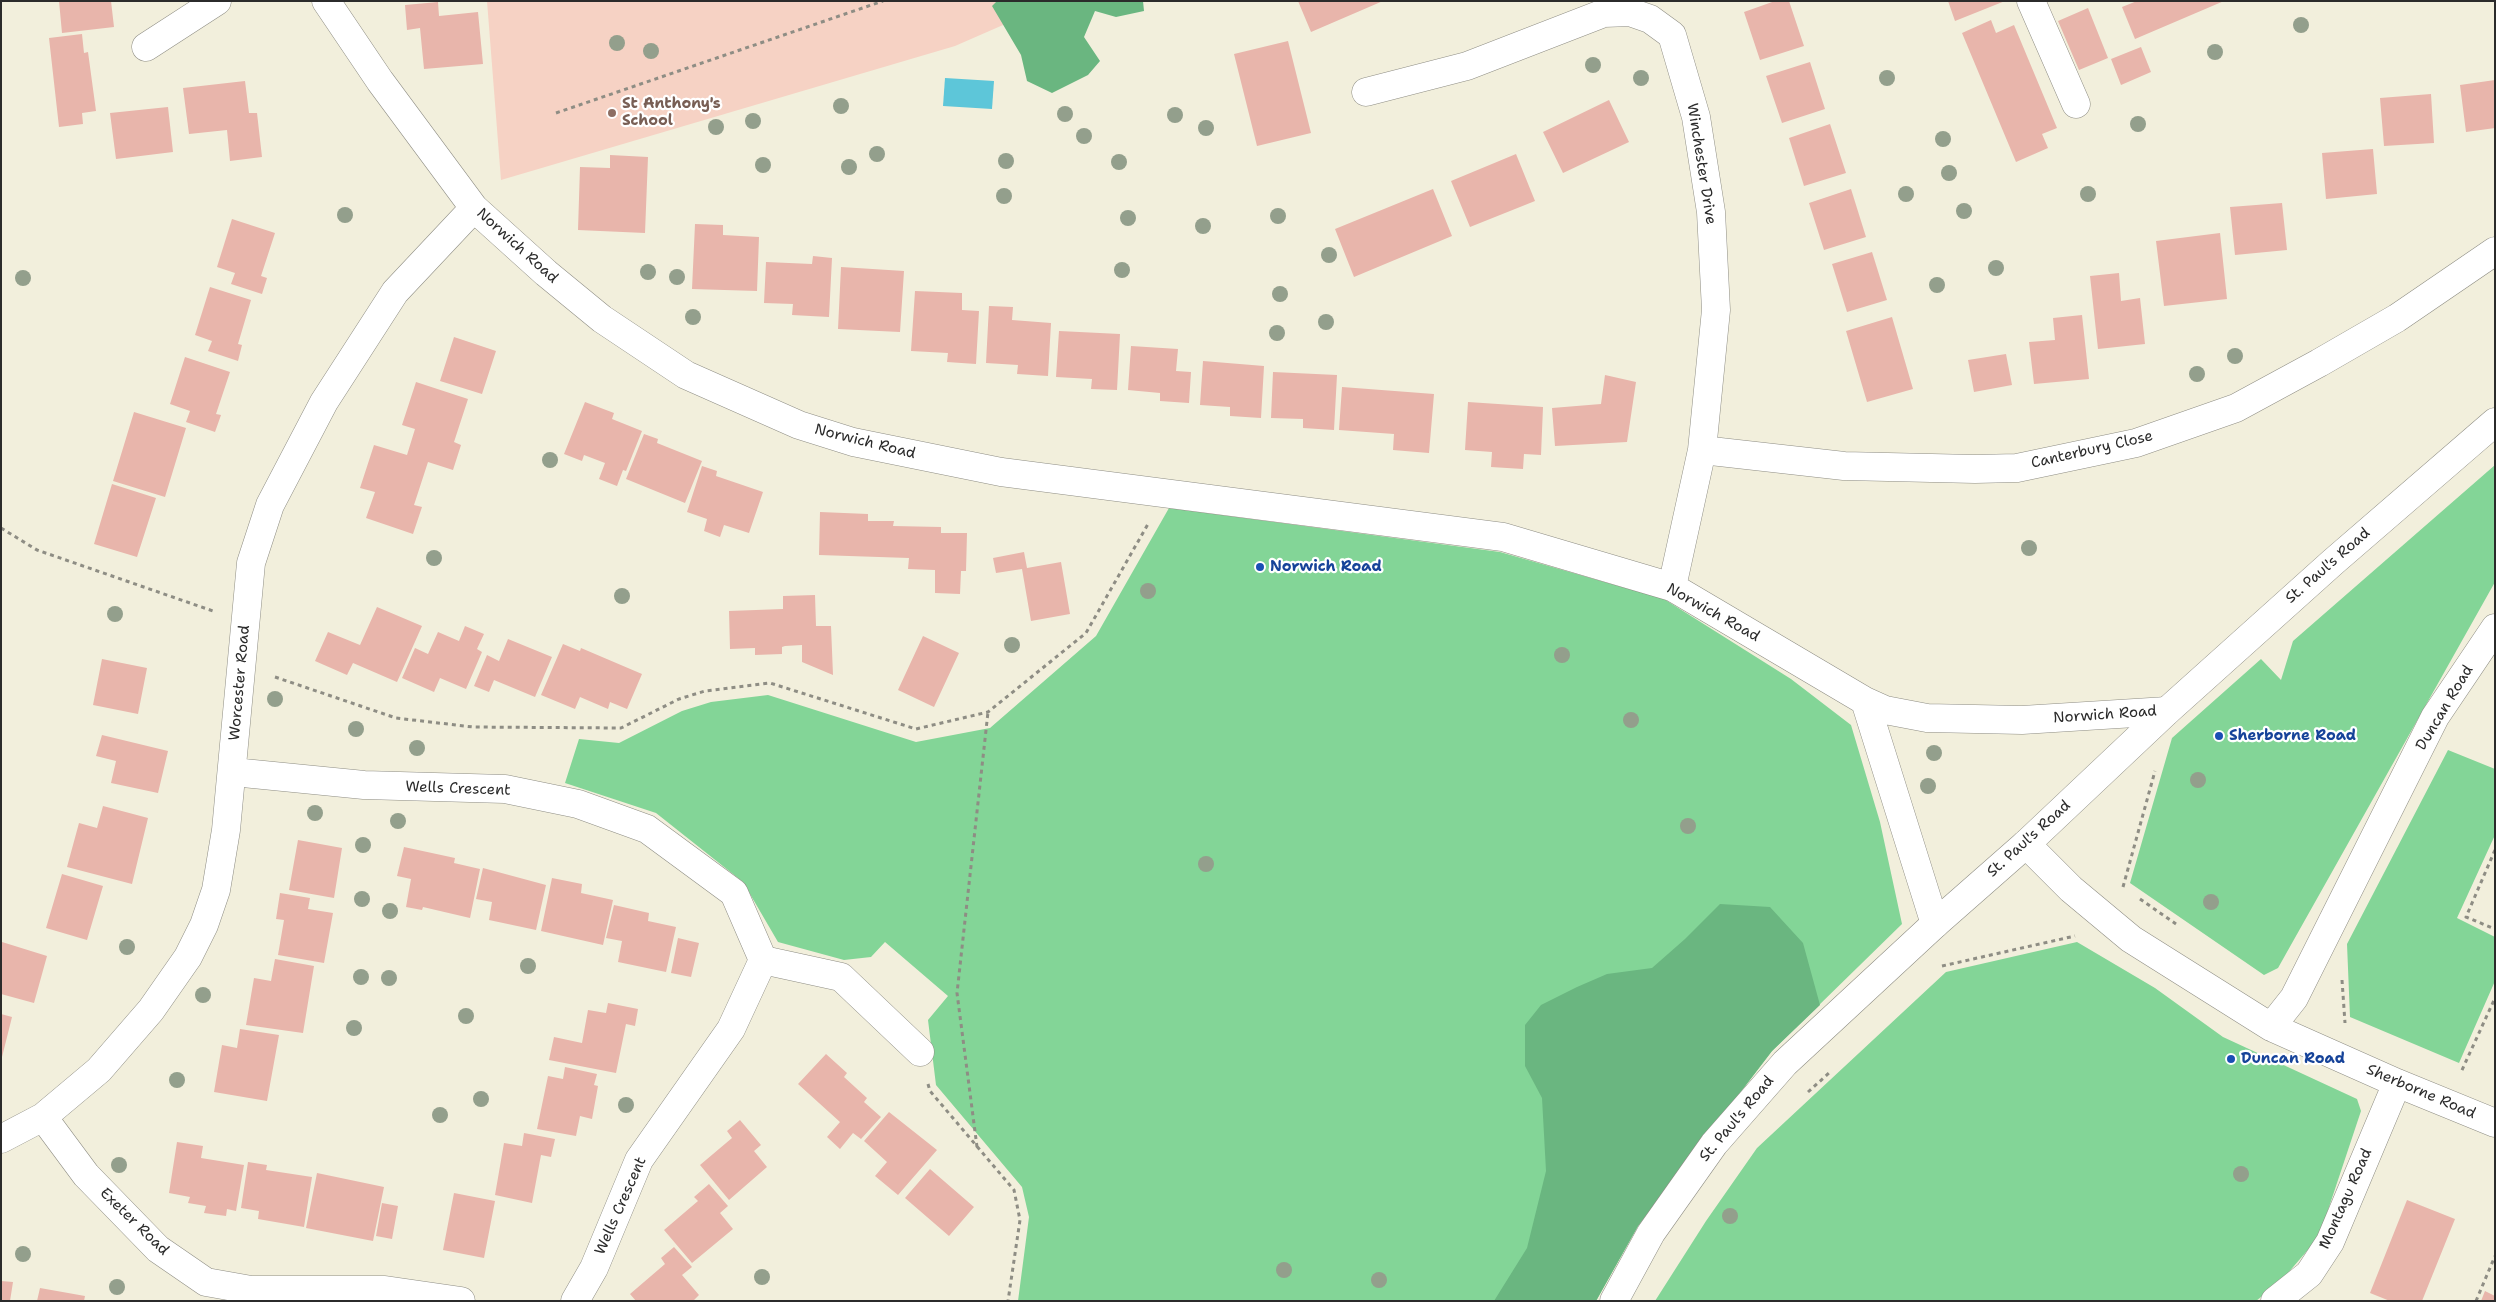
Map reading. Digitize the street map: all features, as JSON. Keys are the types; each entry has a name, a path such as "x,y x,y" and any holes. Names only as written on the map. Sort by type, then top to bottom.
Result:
{"street":[{"path":"146,48 217,1"},
{"name":"Norwich Road","path":"326,1 380,81 474,208 546,273 602,319 686,375 799,425 853,442 1001,472 1503,537 1672,587 1866,701 1885,710 1927,718 2022,720 2167,711"},
{"path":"2031,1 2076,104"},
{"name":"Winchester Drive","path":"1366,92 1467,66 1604,13 1630,12 1650,19 1672,35 1696,117 1711,212 1716,310 1702,450 1672,587"},
{"name":"Worcester Road","path":"1,1140 43,1117 99,1070 150,1010 188,957 204,925 216,890 233,772 240,666 251,563 270,505 324,402 395,292 474,208"},
{"name":"Canterbury Close","path":"1702,450 1844,466 1975,469 2017,468 2136,443 2236,408 2397,318 2495,251"},
{"name":"St. Paul's Road","path":"1614,1301 1651,1233 1714,1144 1785,1063 1935,924 2026,844 2167,711 2332,562 2495,422"},
{"name":"Duncan Road","path":"2271,1027 2294,998 2435,717 2495,628"},
{"path":"1866,701 1935,924"},
{"name":"Wells Crescent","path":"233,772 364,785 505,789 578,804 647,829 734,893 763,960 731,1029 639,1160 594,1268 575,1301"},
{"name":"Sherborne Road","path":"2026,844 2071,889 2131,939 2271,1027 2396,1083 2495,1123"},
{"path":"763,960 841,977 920,1052"},
{"name":"Montagu Road","path":"2275,1301 2308,1274 2330,1242 2396,1083"},
{"name":"Exeter Road","path":"43,1117 86,1176 158,1249 206,1282 251,1290 385,1290 461,1301"}],"path":[{"path":"556,113 884,1"},
{"path":"240,666 348,699 396,718 473,727 622,728 679,700 705,691 770,683 916,729 988,712 1086,633 1165,493"},
{"path":"1,528 37,550 244,622"},
{"path":"978,1147 957,993 988,712"},
{"path":"2130,892 2123,887 2157,764"},
{"path":"2495,850 2466,917 2495,930"},
{"path":"2138,898 2177,925"},
{"path":"1936,972 1943,965 2080,935"},
{"path":"2342,973 2345,1023"},
{"path":"2294,998 2354,1026"},
{"path":"2462,1070 2495,998"},
{"path":"920,1052 930,1091 1014,1190 1020,1220 1008,1301"},
{"path":"1805,1094 1834,1067"},
{"path":"2453,1067 2470,1074"},
{"path":"2476,1301 2495,1256"}],"shaded area":[{"name":"St Anthony's School","path":"487,1 1058,1 955,46 501,180"}],"green space":[{"path":"997,1 1143,1 1144,11 1116,17 1095,11 1084,37 1100,61 1088,75 1052,93 1027,81 1021,55 992,6"},
{"path":"2495,465 2495,582 2278,968 2264,975 2130,883 2172,738 2261,659 2281,680 2293,641"},
{"path":"1169,508 1500,552 1664,599 1791,679 1851,725 1880,822 1902,924 1772,1051 1638,1226 1596,1301 1018,1301 1029,1217 1022,1187 936,1085 928,1020 948,996 885,942 871,957 844,960 778,942 743,882 656,813 565,783 579,739 619,743 682,711 711,702 768,695 916,742 990,728 1096,636"},
{"path":"2448,750 2495,769 2495,835 2457,918 2495,937 2495,981 2459,1063 2350,1017 2347,944"},
{"path":"1720,904 1770,907 1803,943 1820,1005 1772,1051 1638,1226 1596,1301 1494,1301 1527,1248 1546,1171 1542,1098 1525,1066 1525,1025 1541,1005 1577,987 1607,974 1652,968"},
{"path":"2077,942 2155,988 2223,1037 2357,1099 2361,1111 2319,1237 2281,1281 2256,1301 1655,1301 1706,1221 1757,1148 1946,972"}],"water":[{"path":"945,78 994,81 992,109 943,106"}],"building":[{"path":"59,1 111,1 114,27 62,33"},
{"path":"1298,1 1383,1 1311,32"},
{"path":"1775,1 1789,1 1804,46 1760,60 1744,12"},
{"path":"1948,1 2005,1 1955,21"},
{"path":"2137,1 2224,1 2135,39 2122,7"},
{"path":"438,2 439,16 478,12 483,64 424,69 420,28 407,30 405,5"},
{"path":"2088,8 2108,58 2079,70 2058,21"},
{"path":"1991,20 1996,33 2014,25 2057,128 2042,134 2048,148 2016,162 1962,33"},
{"path":"82,34 84,53 88,52 96,111 82,113 83,124 59,127 49,38"},
{"path":"1288,41 1311,133 1257,146 1234,54"},
{"path":"2141,47 2151,72 2121,85 2111,59"},
{"path":"1810,62 1825,109 1782,123 1766,76"},
{"path":"2495,80 2495,128 2466,132 2460,85"},
{"path":"245,81 249,113 257,113 262,157 230,161 227,130 189,134 183,88"},
{"path":"2431,94 2434,143 2384,146 2380,98"},
{"path":"1609,100 1629,142 1563,173 1543,132"},
{"path":"168,107 173,152 116,159 110,113"},
{"path":"1830,124 1846,173 1804,186 1789,138"},
{"path":"2373,149 2377,194 2326,199 2322,153"},
{"path":"1516,154 1535,201 1470,227 1451,181"},
{"path":"610,155 648,157 645,233 578,230 580,167 610,168"},
{"path":"1433,189 1452,236 1354,277 1335,229"},
{"path":"1851,189 1866,237 1824,250 1809,203"},
{"path":"2282,203 2287,250 2235,255 2230,207"},
{"path":"232,219 275,233 261,276 267,278 262,294 231,284 235,273 217,267"},
{"path":"695,224 723,225 723,235 759,237 757,291 692,289"},
{"path":"2220,233 2227,299 2164,306 2156,241"},
{"path":"1872,252 1887,300 1847,312 1832,264"},
{"path":"813,256 832,258 829,317 792,315 793,304 764,303 766,262 812,264"},
{"path":"841,267 904,271 900,332 838,329"},
{"path":"2119,273 2121,301 2140,298 2145,344 2098,349 2090,276"},
{"path":"210,287 251,300 238,344 242,345 238,361 208,351 212,341 195,335"},
{"path":"915,291 962,293 962,310 979,311 976,364 947,362 948,353 911,351"},
{"path":"989,306 1013,307 1012,320 1051,323 1048,376 1017,374 1018,365 986,363"},
{"path":"2082,315 2089,379 2034,384 2029,342 2055,340 2053,318"},
{"path":"1892,317 1913,389 1867,402 1846,331"},
{"path":"1059,331 1120,334 1117,390 1091,389 1092,379 1056,377"},
{"path":"454,337 496,351 482,394 440,381"},
{"path":"1131,346 1178,349 1176,371 1191,372 1189,403 1160,401 1160,393 1128,390"},
{"path":"2006,354 2012,385 1974,392 1968,360"},
{"path":"185,357 230,372 216,414 221,415 215,432 186,422 190,411 170,404"},
{"path":"1203,361 1264,366 1261,418 1230,416 1230,407 1200,405"},
{"path":"1273,372 1337,375 1334,430 1303,428 1303,419 1271,418"},
{"path":"1605,375 1636,382 1627,442 1555,446 1552,408 1601,404"},
{"path":"416,382 468,399 454,442 461,445 453,470 428,462 414,505 422,507 413,534 366,518 375,492 360,488 374,445 407,455 415,429 402,425"},
{"path":"1342,387 1434,394 1429,453 1393,450 1394,434 1339,430"},
{"path":"585,402 614,413 612,419 642,431 626,471 623,470 617,486 599,479 605,463 584,455 582,461 564,454"},
{"path":"1468,402 1543,407 1541,455 1524,454 1523,469 1491,467 1492,452 1465,450"},
{"path":"134,412 186,428 165,497 113,481"},
{"path":"644,434 658,439 657,443 702,461 685,503 626,479"},
{"path":"702,466 717,471 716,476 763,492 749,533 724,525 720,537 704,531 707,519 687,512"},
{"path":"112,484 156,498 137,557 94,544"},
{"path":"820,512 868,514 868,521 894,521 893,526 941,527 941,533 967,533 966,571 961,571 960,594 935,593 935,570 908,569 909,558 819,555"},
{"path":"1024,552 1027,568 1061,562 1070,614 1031,621 1022,569 996,573 993,558"},
{"path":"815,595 816,626 831,626 833,675 802,662 802,645 782,647 782,654 755,655 755,648 730,649 729,611 783,609 783,596"},
{"path":"377,607 422,626 397,682 353,663 347,675 315,661 328,632 360,645"},
{"path":"465,626 484,634 477,649 482,652 466,689 440,678 434,692 402,678 415,648 428,654 438,632 459,641"},
{"path":"923,636 959,653 934,707 898,690"},
{"path":"508,639 552,657 535,697 494,680 489,692 474,686 487,655 499,661"},
{"path":"563,644 580,651 581,648 642,674 627,709 610,702 608,709 580,697 575,709 541,695"},
{"path":"102,659 147,668 138,714 93,705"},
{"path":"102,735 168,751 158,793 111,783 116,761 96,756"},
{"path":"103,806 148,818 132,884 67,867 79,823 97,828"},
{"path":"298,840 342,848 334,898 289,890"},
{"path":"404,847 455,858 454,863 480,869 470,918 423,907 422,910 406,907 411,879 397,876"},
{"path":"483,868 546,885 536,930 489,920 492,902 476,899"},
{"path":"62,874 103,886 87,940 46,928"},
{"path":"552,878 582,884 581,893 613,900 603,945 541,931"},
{"path":"280,893 310,898 308,909 333,913 324,963 278,955 284,920 276,919"},
{"path":"614,905 649,913 648,921 676,927 666,972 618,962 622,941 606,938"},
{"path":"678,938 699,943 691,977 671,973"},
{"path":"2,942 47,956 34,1003 1,994"},
{"path":"275,959 314,966 303,1033 246,1025 254,978 271,981"},
{"path":"608,1003 638,1009 635,1026 626,1024 616,1073 549,1060 554,1037 582,1043 588,1010 606,1013"},
{"path":"1,1014 12,1017 2,1057 1,1057"},
{"path":"240,1029 279,1035 267,1101 214,1092 222,1045 237,1048"},
{"path":"826,1054 847,1073 844,1077 867,1098 864,1102 881,1117 861,1139 853,1133 840,1149 827,1137 840,1122 798,1084"},
{"path":"565,1067 597,1074 594,1085 598,1086 592,1119 580,1116 576,1136 537,1129 548,1076 563,1079"},
{"path":"889,1112 937,1150 898,1195 875,1176 887,1162 864,1141"},
{"path":"740,1120 761,1145 754,1151 767,1167 729,1200 700,1165 732,1138 727,1131"},
{"path":"524,1133 555,1139 551,1157 541,1155 532,1203 495,1195 504,1143 522,1146"},
{"path":"177,1142 203,1146 201,1158 244,1165 236,1211 227,1209 226,1216 204,1213 206,1206 188,1203 190,1197 169,1193"},
{"path":"248,1162 267,1165 266,1170 312,1177 304,1227 258,1219 259,1211 241,1208"},
{"path":"930,1169 974,1207 949,1236 905,1198"},
{"path":"317,1173 384,1187 373,1241 306,1228"},
{"path":"709,1184 728,1206 720,1213 733,1229 692,1263 664,1230 698,1201 694,1197"},
{"path":"454,1193 495,1201 484,1258 443,1250"},
{"path":"2407,1200 2455,1219 2422,1301 2390,1301 2370,1293"},
{"path":"382,1203 398,1206 392,1239 376,1236"},
{"path":"674,1247 692,1267 682,1275 699,1295 693,1301 636,1301 630,1294 665,1264 661,1258"},
{"path":"1,1281 13,1282 10,1301 1,1301"},
{"path":"40,1288 85,1296 84,1301 37,1301"},
{"path":"2485,1291 2495,1296 2495,1301 2481,1301"}],"place":[{"name":"St Anthony's School","path":"612,113"},
{"name":"Norwich Road","path":"1260,567"},
{"name":"Sherborne Road","path":"2219,736"},
{"name":"Duncan Road","path":"2231,1059"}]}
